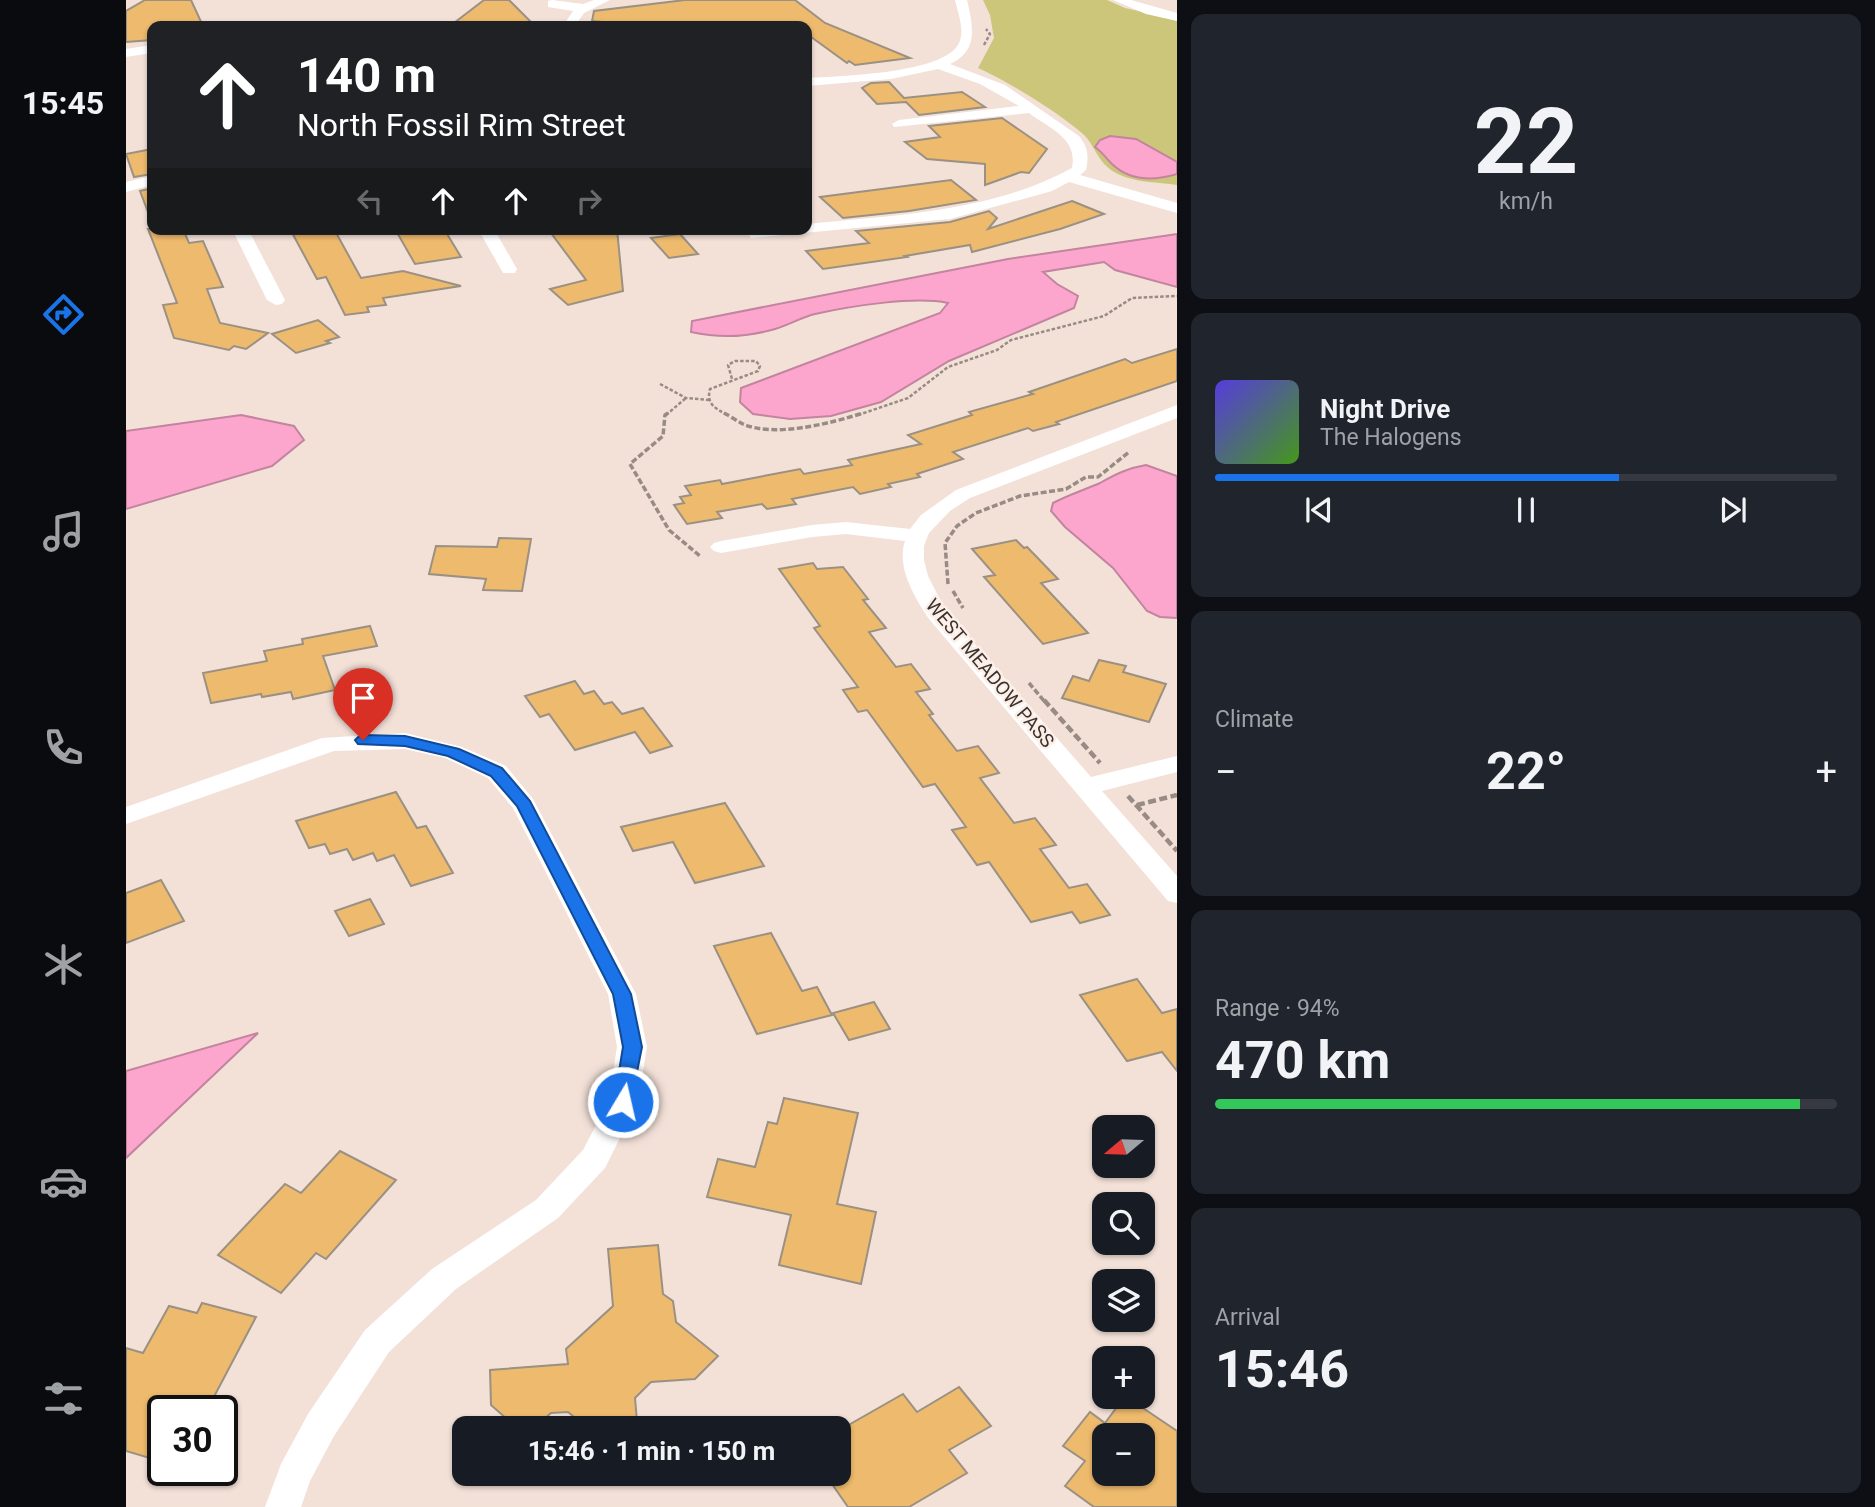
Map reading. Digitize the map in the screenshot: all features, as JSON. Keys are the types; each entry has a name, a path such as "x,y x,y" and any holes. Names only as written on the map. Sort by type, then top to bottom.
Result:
{"street":[{"path":"571,21 582,8 604,0"},
{"path":"812,76 826,80 886,76 936,64 961,51 965,46 968,34 961,0"},
{"path":"1119,0 1177,17"},
{"path":"552,4 582,8"},
{"path":"126,53 147,54"},
{"path":"812,228 950,214 1047,188 1074,174 1082,156 1077,142 996,84 966,71 936,64"},
{"path":"899,124 1032,109"},
{"path":"1074,174 1177,199"},
{"path":"1074,174 1177,208"},
{"path":"126,187 147,182"},
{"path":"243,235 276,300"},
{"path":"489,235 509,269"},
{"path":"757,236 764,235"},
{"path":"715,553 813,531 846,528 915,536 938,509 963,494 1177,411"},
{"name":"WEST MEADOW PASS","path":"915,536 912,553 915,572 921,589 937,614 1177,894"},
{"path":"126,816 331,743 405,741 453,752 496,772 524,805 622,994 632,1047 623,1102 594,1159 547,1209 444,1279 377,1341 321,1425 294,1476 283,1507"},
{"path":"1085,787 1177,764"}],"path":[{"path":"732,379 728,365 735,361 756,361 761,366 758,371 710,389 709,400 712,406 745,425 771,429 795,428 845,418 908,398 948,367 997,350 1011,340 1104,316 1132,298 1177,296"},
{"path":"660,384 686,398 709,400"},
{"path":"686,398 665,415 663,436 630,464 670,530 694,551 715,553"},
{"path":"965,610 948,584 945,565 945,542 957,526 976,513 1020,496 1066,489 1086,477 1098,477 1131,450"},
{"path":"1025,677 1177,851"},
{"path":"1136,805 1177,795"}],"shaded area":[{"path":"983,0 1107,0 1125,8 1177,20 1177,185 1132,179 1111,170 1073,125 1033,98 978,68 994,38 990,15"},
{"path":"1110,136 1136,139 1177,162 1177,174 1142,178 1118,169 1095,147 1100,140"},
{"path":"1177,234 1177,287 1115,270 1104,262 1043,272 1078,296 1074,308 949,361 881,402 831,416 790,419 753,414 740,402 741,388 940,313 948,303 900,301 846,308 810,315 765,332 744,335 691,332 692,321 1008,259"},
{"path":"241,415 294,426 304,440 272,466 126,509 126,431"},
{"path":"1146,465 1177,476 1177,618 1160,617 1147,611 1113,568 1065,527 1051,511 1053,503 1059,500 1122,472"},
{"path":"258,1033 126,1158 126,1071"}],"building":[{"path":"145,0 191,0 201,21 147,21 147,40 126,42 126,11"},
{"path":"484,0 509,0 530,21 457,21"},
{"path":"685,0 795,0 825,23 910,58 855,65 849,61 847,63 812,38 812,21 592,21 594,11"},
{"path":"889,82 904,98 962,92 985,107 919,115 906,102 877,104 862,88 871,83"},
{"path":"1002,118 1047,149 1029,173 1021,172 985,185 985,164 927,159 905,142 940,137 929,126"},
{"path":"147,150 147,175 134,177 126,154"},
{"path":"951,180 976,200 843,218 820,197"},
{"path":"147,189 147,209 140,191"},
{"path":"1072,201 1104,214 1060,229 972,252 970,245 823,269 806,251 869,243 856,231 950,222 989,211 997,218 988,229"},
{"path":"150,235 186,235 189,243 203,241 223,287 207,289 220,323 268,333 246,349 234,346 229,350 174,338 163,305 177,303"},
{"path":"293,235 337,235 361,278 403,271 461,286 383,298 386,305 367,307 369,312 345,315 326,277 317,279"},
{"path":"398,235 448,235 461,257 415,264"},
{"path":"552,235 618,235 623,291 568,305 550,289 586,280"},
{"path":"681,235 698,254 669,258 651,238"},
{"path":"318,320 339,337 326,341 330,343 296,353 272,334"},
{"path":"1177,349 1177,381 1056,422 1059,424 1033,431 1028,428 953,452 963,459 917,474 920,477 888,484 891,487 860,494 853,487 792,499 796,504 767,509 762,504 717,512 722,518 687,524 674,505 684,503 680,497 691,495 685,486 720,480 722,484 800,469 804,474 852,465 848,460 921,444 908,435 972,415 969,412 1033,394 1029,392 1125,359 1132,363"},
{"path":"499,538 531,539 522,591 483,590 486,579 429,574 436,546 497,547"},
{"path":"1016,540 1024,548 1027,547 1058,579 1041,583 1088,633 1043,644 984,577 995,575 972,549"},
{"path":"813,563 817,569 843,567 868,599 863,600 886,628 869,632 896,667 911,664 930,689 916,692 933,714 929,715 957,751 978,746 999,773 980,778 1014,823 1035,818 1056,845 1040,849 1069,888 1087,884 1110,915 1080,923 1072,912 1031,922 989,862 977,865 952,830 966,827 935,784 923,787 867,710 858,712 843,690 858,687 814,628 820,626 779,569"},
{"path":"370,626 377,646 323,656 335,690 293,699 291,692 262,697 261,694 211,703 203,673 267,661 264,651 303,644 302,639"},
{"path":"1099,660 1126,666 1123,672 1166,684 1149,722 1062,698 1073,676 1089,681"},
{"path":"575,681 584,694 594,691 604,704 612,702 622,714 643,708 672,746 650,753 635,732 575,750 549,714 540,717 525,696"},
{"path":"396,792 417,828 426,826 453,873 411,886 394,855 377,861 373,853 353,860 347,849 330,854 325,844 309,848 296,821"},
{"path":"725,803 764,866 695,883 673,842 633,851 621,827"},
{"path":"161,880 184,921 126,943 126,893"},
{"path":"370,899 384,924 349,936 335,911"},
{"path":"771,933 802,991 817,987 832,1015 757,1034 714,946"},
{"path":"1137,979 1162,1013 1177,1009 1177,1071 1162,1052 1127,1061 1080,995"},
{"path":"874,1002 890,1029 849,1040 833,1013"},
{"path":"784,1098 858,1113 837,1204 876,1212 861,1284 779,1265 791,1215 707,1197 718,1159 755,1167 768,1122 777,1124"},
{"path":"340,1151 396,1180 326,1259 316,1253 281,1293 218,1255 285,1184 301,1193"},
{"path":"658,1245 663,1294 673,1301 676,1322 718,1356 695,1379 651,1382 635,1398 637,1416 573,1416 568,1412 551,1413 548,1416 504,1416 491,1405 490,1370 568,1364 566,1349 613,1306 608,1249"},
{"path":"202,1303 256,1317 215,1395 147,1395 147,1457 126,1451 126,1348 143,1353 169,1306 197,1313"},
{"path":"959,1387 991,1426 949,1450 967,1473 909,1507 848,1507 833,1486 851,1486 851,1424 903,1394 917,1412"},
{"path":"1115,1409 1144,1409 1177,1431 1177,1507 1094,1507 1065,1486 1085,1461 1063,1446 1090,1412 1105,1423"}],"route":[{"path":"363,740 405,741 453,752 496,772 524,805 622,994 632,1047 623,1102"}]}
